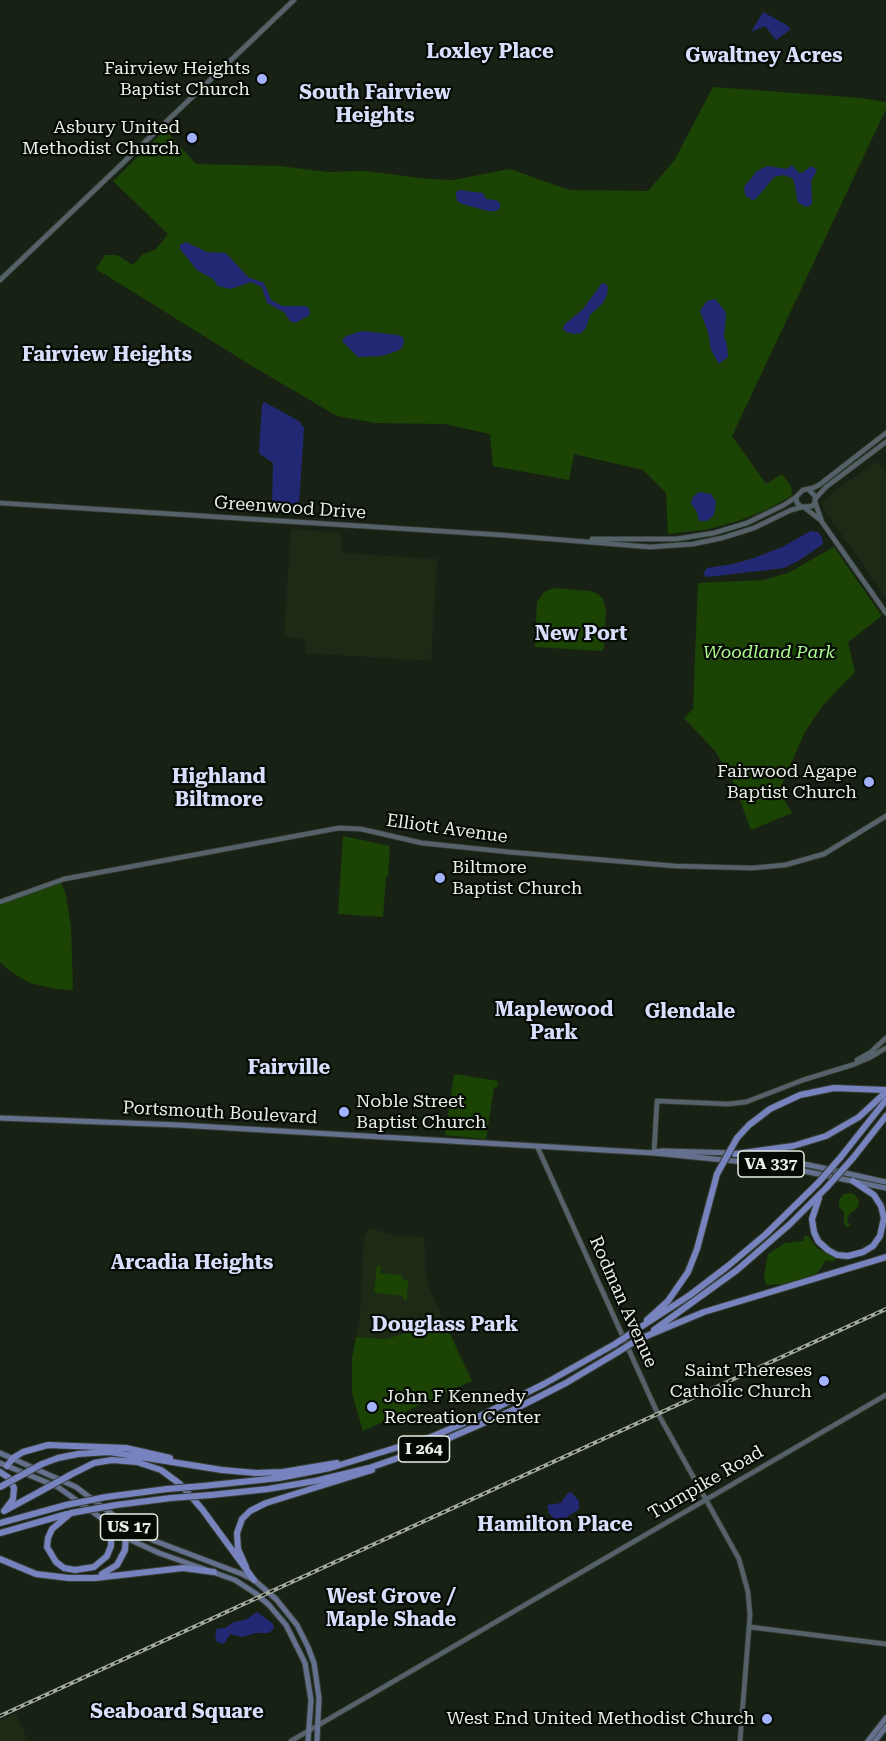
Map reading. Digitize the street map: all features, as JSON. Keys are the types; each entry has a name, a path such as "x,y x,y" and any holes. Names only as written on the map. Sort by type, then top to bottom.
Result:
{"highway":[{"path":"633,1332 668,1301 688,1272 697,1249 717,1174 737,1138 749,1125 770,1109 800,1095 834,1088 886,1091 883,1101 848,1125 814,1141 777,1149 735,1154"},
{"name":"I 264","path":"0,1523 106,1497 279,1478 352,1463 431,1437 465,1423 544,1384 615,1344 678,1304 728,1266 766,1234 818,1183 883,1101"},
{"name":"I 264","path":"0,1533 71,1513 116,1505 267,1489 315,1481 369,1468 424,1449 519,1407 618,1352 729,1276 821,1194 854,1158 886,1116"},
{"path":"821,1194 812,1219 818,1241 837,1255 848,1256 863,1252 873,1246 880,1236 883,1211 874,1195 853,1181"},
{"path":"637,1340 704,1312 886,1257"},
{"path":"7,1466 13,1458 23,1452 43,1445 70,1445 110,1446 146,1451 194,1466"},
{"path":"246,1567 237,1544 237,1533 242,1519 250,1511 266,1503 379,1468 424,1449"},
{"path":"0,1487 42,1464 78,1454 109,1452 239,1472 270,1473 334,1463 352,1463"},
{"path":"2,1512 94,1463 112,1460 137,1462 161,1470 180,1484 254,1580"},
{"path":"0,1472 9,1478 14,1488 13,1499 2,1512"},
{"path":"71,1513 52,1529 47,1547 56,1562 64,1568 75,1570 94,1567 104,1560 109,1552 111,1536 102,1518"},
{"path":"84,1579 107,1572 117,1564 125,1550 126,1536 119,1520"},
{"path":"0,1559 36,1574 84,1579 183,1568 214,1572"}],"main road":[{"name":"Portsmouth Boulevard","path":"0,1118 179,1125 654,1153 775,1165 886,1188"},
{"name":"Portsmouth Boulevard","path":"654,1153 663,1150 735,1154 782,1160 886,1182"},
{"name":"US 17","path":"0,1453 76,1487 133,1530 160,1544 225,1566 254,1580 283,1606 309,1647 318,1683 317,1741"},
{"name":"US 17","path":"0,1463 58,1487 126,1536 159,1553 235,1580 255,1593 276,1612 300,1651 308,1678 311,1700 308,1741"},
{"path":"868,1741 886,1718"},
{"path":"875,1741 886,1727"}],"street":[{"path":"0,280 294,0"},
{"path":"822,522 797,503 796,497 800,491 819,485 886,433"},
{"path":"803,508 810,507 826,487 886,442"},
{"path":"808,489 813,493 822,522 886,614"},
{"name":"Greenwood Drive","path":"578,540 657,540 714,532 760,518 796,497"},
{"name":"Greenwood Drive","path":"0,503 645,546 693,544 732,535 771,521 791,510 803,508"},
{"name":"Elliott Avenue","path":"0,902 64,879 339,828 361,829 422,843 499,851 675,866 752,868 785,865 824,854 886,816"},
{"path":"834,1071 864,1057 886,1038"},
{"path":"654,1153 657,1101 737,1104 869,1058 886,1048"},
{"name":"Rodman Avenue","path":"537,1146 656,1410 739,1559 748,1592 750,1627 740,1741"},
{"name":"Turnpike Road","path":"291,1741 886,1395"},
{"path":"750,1627 886,1644"}],"shaded area":[{"path":"763,12 791,29 776,40 765,26 751,32"},
{"path":"792,165 799,173 811,166 817,170 811,181 812,203 810,206 806,207 798,203 794,181 783,175 774,177 756,199 752,200 745,195 744,187 757,171 767,166 787,169"},
{"path":"460,190 483,193 486,199 500,203 500,208 496,211 488,211 462,204 457,201 456,195 456,192"},
{"path":"186,242 207,252 226,253 248,277 264,283 271,300 282,306 305,306 309,308 310,315 295,323 290,321 284,312 267,303 262,287 251,282 231,289 218,286 213,279 197,270 180,249 180,245"},
{"path":"602,283 608,288 607,295 603,303 590,315 586,328 581,333 566,332 563,329 564,325 583,309"},
{"path":"715,299 725,311 726,316 724,336 728,357 719,364 711,350 708,332 700,311 707,301"},
{"path":"362,331 403,337 402,348 382,356 358,357 342,341 346,336"},
{"path":"264,402 299,421 304,428 299,504 296,508 272,505 273,463 260,454 259,450"},
{"path":"876,461 886,474 886,598 822,506 826,498"},
{"path":"699,492 711,494 716,502 714,515 707,521 699,521 697,512 691,503 693,497"},
{"path":"291,529 342,533 341,553 437,559 431,661 305,653 306,639 284,637"},
{"path":"811,531 818,532 823,544 784,568 707,577 703,574 707,568 733,564 782,547"},
{"path":"369,1228 396,1236 424,1237 426,1275 443,1319 418,1328 410,1327 410,1332 386,1339 356,1337 360,1317 364,1237"},
{"path":"571,1492 579,1501 579,1509 561,1521 556,1521 549,1513 547,1505 561,1503"},
{"path":"257,1612 273,1624 274,1628 269,1633 255,1633 243,1637 230,1634 224,1644 217,1642 215,1635 217,1629 245,1620"},
{"path":"16,1713 28,1741 0,1741 0,1721"}],"green space":[{"path":"713,87 861,98 886,102 886,109 732,436 766,484 782,474 791,486 791,496 766,510 738,521 709,529 668,534 666,493 643,470 574,454 569,480 493,466 490,434 444,424 375,423 337,416 96,269 105,255 117,255 133,265 142,255 156,249 168,234 113,181 165,130 196,164 279,166 328,172 365,171 453,180 510,169 569,190 648,191 674,161"},
{"name":"Woodland Park","path":"834,547 882,616 848,642 855,672 823,705 805,732 779,791 792,813 751,830 732,779 715,751 684,718 693,709 698,583 763,580 788,573"},
{"path":"553,588 590,591 603,599 606,610 602,651 535,647 537,602 544,592"},
{"path":"343,836 390,846 383,917 338,914"},
{"path":"61,882 66,895 71,928 73,990 30,983 11,972 0,962 0,904"},
{"path":"454,1074 498,1081 497,1087 494,1088 486,1139 445,1135"},
{"path":"851,1193 859,1201 858,1207 849,1215 847,1222 851,1225 846,1227 844,1212 839,1207 839,1200 844,1194"},
{"path":"805,1236 808,1236 817,1248 835,1258 834,1262 826,1260 816,1275 784,1284 766,1285 764,1275 768,1254 785,1243 803,1241"},
{"path":"377,1265 381,1266 380,1273 402,1275 402,1279 408,1280 407,1300 403,1300 403,1296 374,1293"},
{"path":"443,1319 472,1381 363,1431 352,1393 352,1358 356,1337 386,1339 410,1332 410,1327 418,1328"}],"railway":[{"path":"0,1716 886,1309"}],"place":[{"name":"Fairview Heights Baptist Church","path":"262,79"},
{"name":"Asbury United Methodist Church","path":"192,138"},
{"name":"Fairwood Agape Baptist Church","path":"869,782"},
{"name":"Biltmore Baptist Church","path":"440,878"},
{"name":"Noble Street Baptist Church","path":"344,1112"},
{"name":"Saint Thereses Catholic Church","path":"824,1381"},
{"name":"John F Kennedy Recreation Center","path":"372,1407"},
{"name":"West End United Methodist Church","path":"767,1719"}],"district":[{"name":"Loxley Place","path":"490,52"},
{"name":"Gwaltney Acres","path":"764,56"},
{"name":"South Fairview Heights","path":"375,104"},
{"name":"Fairview Heights","path":"107,355"},
{"name":"New Port","path":"581,634"},
{"name":"Highland Biltmore","path":"219,788"},
{"name":"Glendale","path":"690,1012"},
{"name":"Maplewood Park","path":"554,1022"},
{"name":"Fairville","path":"289,1068"},
{"name":"Arcadia Heights","path":"192,1263"},
{"name":"Douglass Park","path":"445,1325"},
{"name":"Hamilton Place","path":"555,1525"},
{"name":"West Grove / Maple Shade","path":"391,1608"},
{"name":"Seaboard Square","path":"177,1712"}]}
